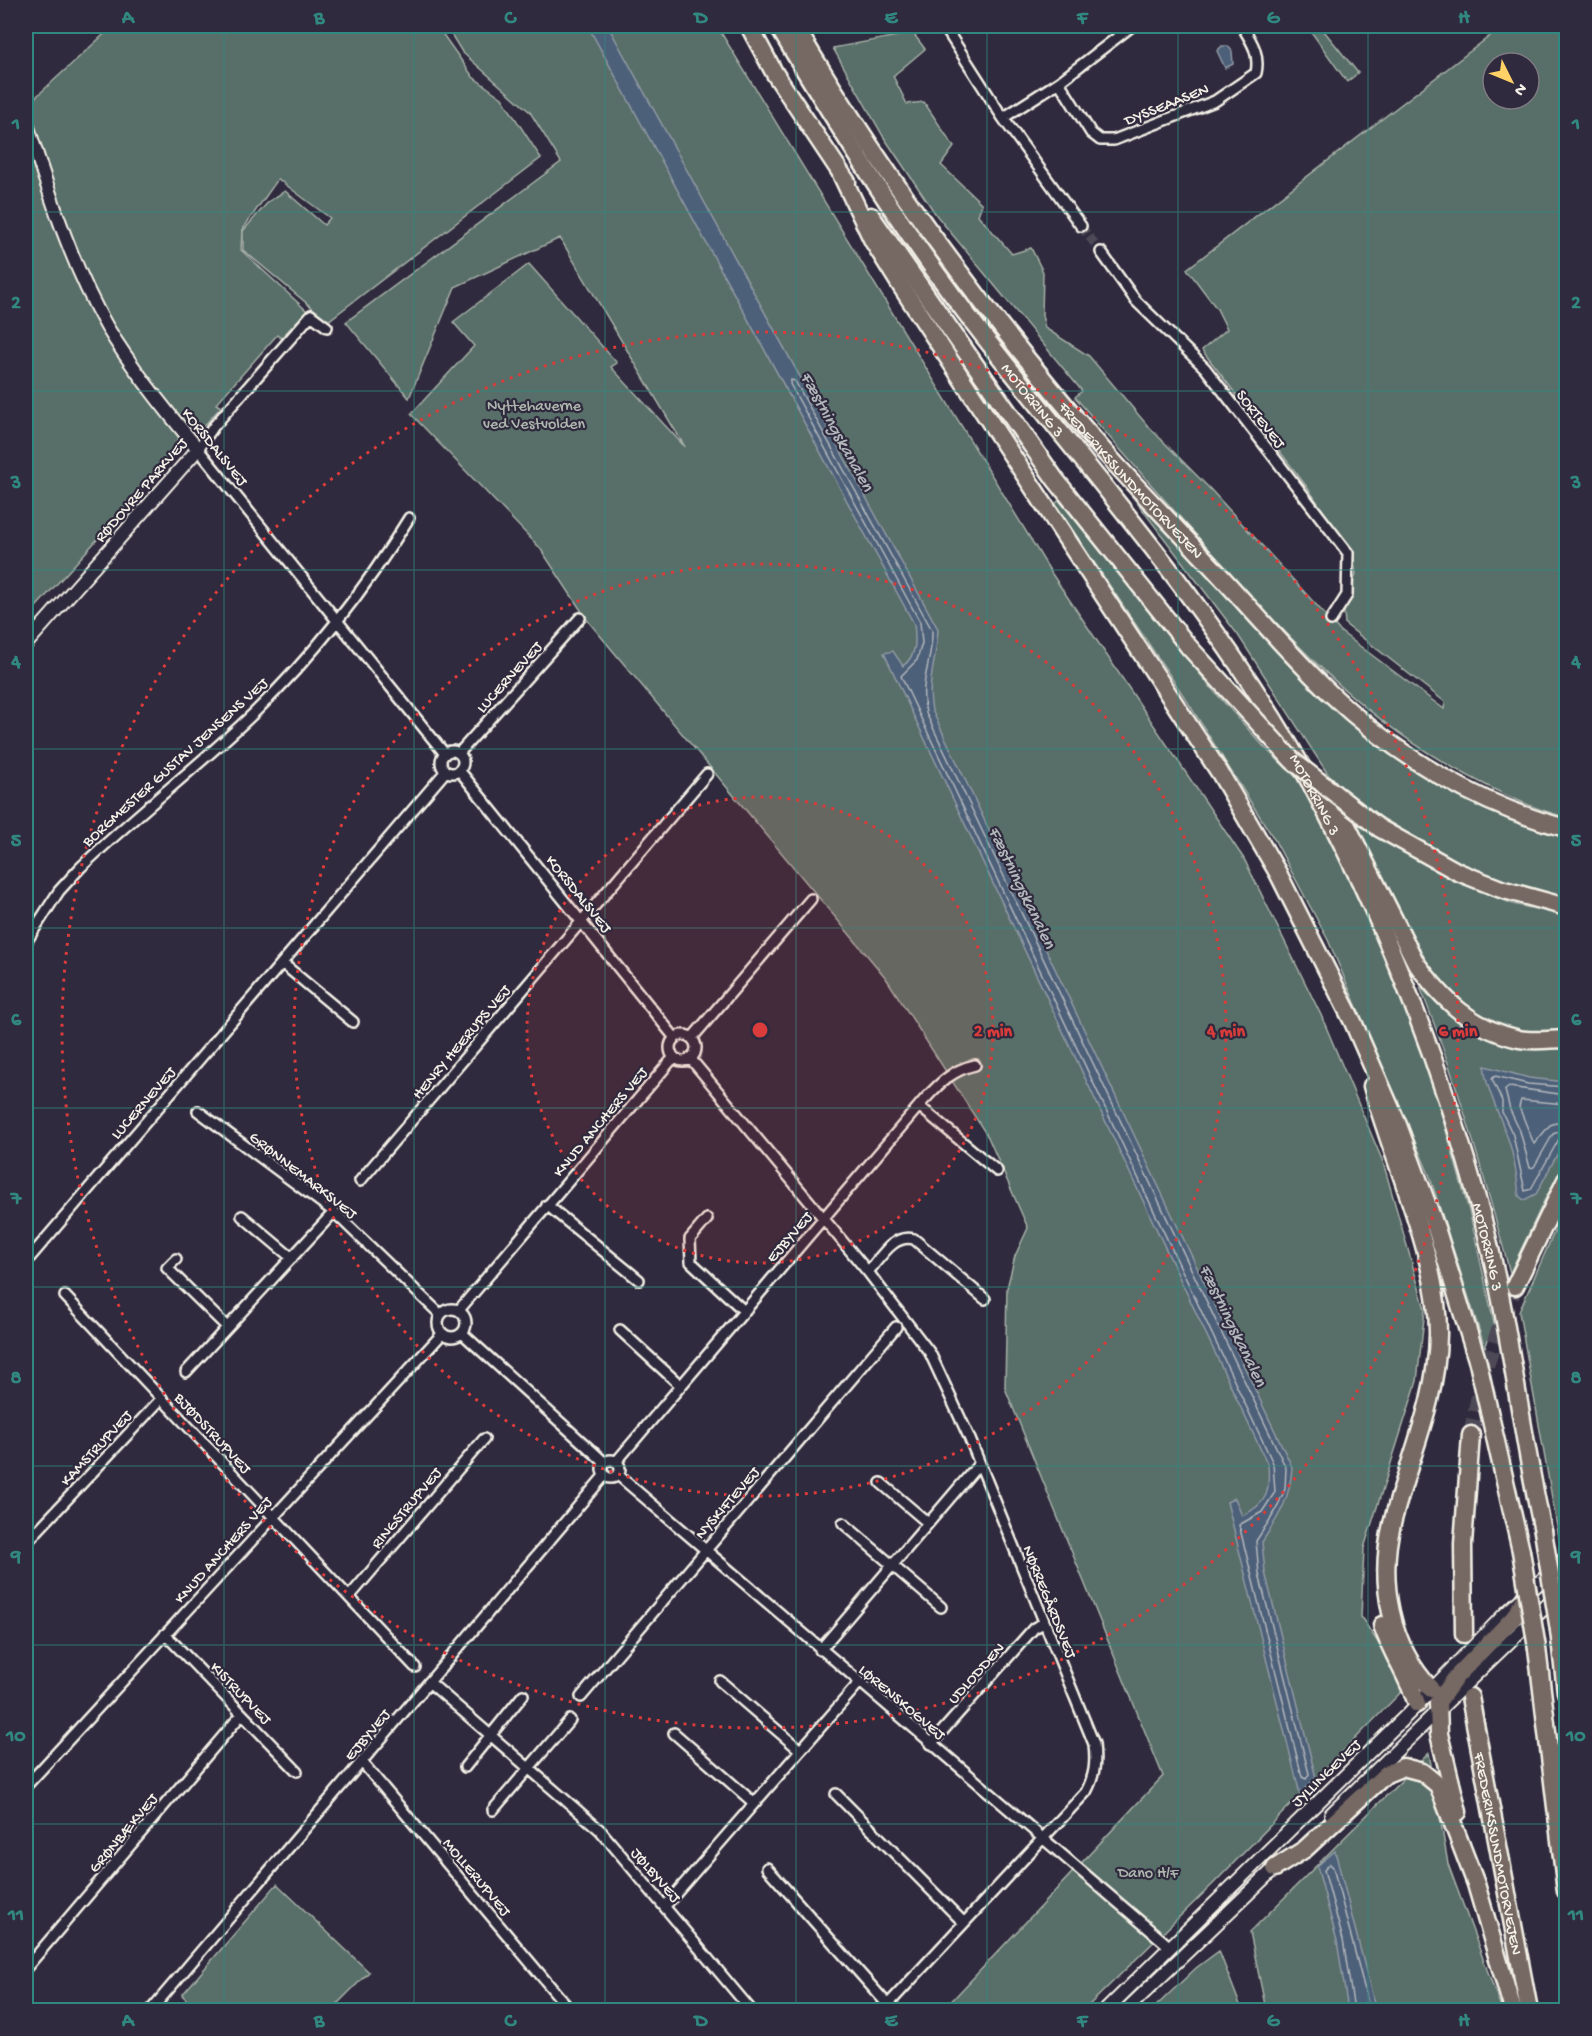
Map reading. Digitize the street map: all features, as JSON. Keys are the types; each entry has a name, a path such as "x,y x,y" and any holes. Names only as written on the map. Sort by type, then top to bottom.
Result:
{"highway":[{"path":"748,26 775,74 841,174 965,354 1055,479 1190,647 1293,760 1379,828 1458,872 1501,889 1566,907"},
{"name":"MOTORRING 3","path":"778,26 856,155 932,268 981,333 1154,549 1256,692 1310,783 1359,880 1404,978 1434,1060 1481,1213 1543,1531 1559,1630 1566,1692"},
{"name":"FREDERIKSSUNDMOTORVEJEN","path":"795,26 869,145 1002,329 1104,450 1287,649 1332,695 1419,761 1458,785 1508,809 1566,828"},
{"path":"841,174 873,241 900,286 1220,773 1278,873 1353,1022 1398,1125 1436,1228 1478,1363 1521,1551 1537,1648 1566,1891"},
{"path":"1256,692 1323,779 1416,963 1435,988 1460,1013 1492,1030 1521,1039 1566,1039"},
{"path":"1353,1022 1380,1115 1411,1203 1431,1279 1438,1334 1433,1385 1392,1526 1389,1600 1394,1628 1409,1662 1451,1692"},
{"path":"1515,1286 1566,1180"},
{"path":"1464,1634 1463,1544 1471,1435"},
{"path":"1392,1526 1383,1538 1379,1569 1380,1612 1389,1648 1411,1685 1417,1704"},
{"path":"1513,2010 1476,1884 1439,1734 1436,1713 1514,1617 1526,1596"},
{"name":"FREDERIKSSUNDMOTORVEJEN","path":"1451,1692 1529,2010"},
{"path":"1275,1868 1305,1850 1386,1774 1403,1767 1422,1772 1438,1785 1476,1884"}],"street":[{"path":"944,26 1003,118 1081,226"},
{"path":"1003,118 1059,82 1132,26"},
{"name":"DYSSEAASEN","path":"1059,82 1091,133 1100,140 1114,140 1215,101 1256,73 1258,61 1254,46 1242,26"},
{"name":"KORSDALSVEJ","path":"26,121 70,250 106,326 154,396 445,754"},
{"name":"SORTEVEJ","path":"1101,252 1136,301 1205,368 1348,553 1347,595 1331,620"},
{"name":"RØDOVRE PARKVEJ","path":"26,644 198,449 214,426 311,315 327,327"},
{"name":"BORGMESTER GUSTAV JENSENS VEJ","path":"26,942 59,891 80,867 123,826 252,715 337,620 380,564 409,518"},
{"name":"LUCERNEVEJ","path":"459,753 580,618"},
{"path":"452,751 459,753 463,760 459,770 450,773 446,771 441,760 445,754 452,751"},
{"name":"KORSDALSVEJ","path":"459,770 675,1038"},
{"name":"LUCERNEVEJ","path":"26,1259 446,771"},
{"name":"HENRY HEERUPS VEJ","path":"360,1181 708,774"},
{"path":"692,1038 811,899"},
{"path":"282,963 353,1022"},
{"path":"683,1035 692,1038 696,1046 690,1058 681,1060 674,1057 670,1047 675,1038 683,1035"},
{"name":"KNUD ANCHERS VEJ","path":"459,1310 674,1057"},
{"path":"690,1058 823,1218"},
{"name":"EJBYVEJ","path":"616,1462 743,1310 944,1078 961,1068 975,1065"},
{"path":"919,1106 997,1171"},
{"name":"GRØNNEMARKSVEJ","path":"198,1111 334,1212 440,1314"},
{"path":"547,1205 639,1280"},
{"path":"186,1372 334,1212"},
{"path":"242,1216 292,1257"},
{"name":"NØRREGÅRDSVEJ","path":"767,1868 885,2008 1086,1792 1094,1778 1096,1763 1094,1744 979,1464 930,1353 823,1218"},
{"path":"707,1219 690,1239 691,1263 743,1310"},
{"path":"868,1272 894,1242 905,1237 914,1239 985,1299"},
{"path":"176,1259 167,1268 227,1327"},
{"name":"BJØDSTRUPVEJ","path":"65,1296 415,1667"},
{"path":"449,1309 459,1310 466,1323 462,1333 452,1337 442,1334 437,1324 440,1314 449,1309"},
{"name":"NYSKIFTEVEJ","path":"580,1697 896,1327"},
{"path":"620,1330 681,1385"},
{"path":"462,1333 604,1462"},
{"name":"KNUD ANCHERS VEJ","path":"26,1786 442,1334"},
{"name":"KAMSTRUPVEJ","path":"26,1543 162,1398"},
{"name":"RINGSTRUPVEJ","path":"350,1596 484,1438"},
{"path":"612,1460 616,1462 620,1467 618,1475 609,1479 604,1476 601,1471 604,1462 612,1460"},
{"path":"820,1650 979,1464"},
{"name":"LØRENSKOGVEJ","path":"618,1475 704,1551 1044,1837 1170,1947"},
{"name":"EJBYVEJ","path":"151,2010 604,1476"},
{"path":"880,1483 928,1523"},
{"path":"843,1523 940,1607"},
{"path":"1526,1596 1566,1558"},
{"name":"JYLLINGEVEJ","path":"1106,2010 1417,1704 1451,1692 1566,1587"},
{"name":"UDLODDEN","path":"931,1744 1034,1628 1044,1623"},
{"name":"KISTRUPVEJ","path":"165,1634 297,1772"},
{"path":"720,1680 800,1750"},
{"name":"JØLBYVEJ","path":"429,1682 530,1767 600,1830 751,2010"},
{"path":"665,1906 859,1683"},
{"path":"465,1767 523,1695"},
{"path":"1126,2010 1436,1713"},
{"name":"GRØNBÆKVEJ","path":"26,1968 242,1714"},
{"path":"493,1810 570,1720"},
{"path":"674,1732 754,1803"},
{"name":"MOLLERUPVEJ","path":"362,1762 570,2010"},
{"path":"836,1794 964,1923"}],"green space":[{"path":"113,26 437,26 473,77 502,98 541,158 328,321 243,250 243,231 269,201 285,191 324,225 330,218 278,179 242,230 241,250 307,311 281,338 277,335 216,404 221,407 203,427 191,428 182,435 172,457 26,618 26,106"},
{"path":"446,26 717,26 1052,574 1244,859 1321,1015 1383,1162 1425,1309 1417,1381 1364,1548 1361,1617 1407,1686 1214,1883 1084,2010 943,2010 1163,1776 1005,1388 1007,1288 1015,1256 1028,1228 988,1137 886,978 588,621 540,548 411,414 474,346 453,322 529,264 617,363 611,367 685,447 560,238 455,287 409,398 346,322 561,162 530,112 462,52"},
{"path":"1307,26 1320,26 1358,73 1347,82"},
{"path":"1503,26 1566,26 1566,817 1499,792 1440,760 1405,737 1342,687 1255,600 1075,397 1082,391 937,216 883,136 833,48 913,33 925,49 893,76 907,104 924,102 954,147 941,165 982,204 978,215 1012,254 1031,248 1043,272 1042,315 1045,328 1089,356 1147,425 1212,491 1341,632 1444,709 1445,702 1345,624 1344,612 1356,574 1353,555 1307,487 1202,350 1227,329 1217,309 1187,269"},
{"path":"1112,470 1327,699 1510,817 1566,836 1566,900 1501,883 1462,866 1379,816 1331,779 1238,635"},
{"path":"1059,500 1213,690 1266,749 1302,783 1338,851 1377,937 1429,1071 1470,1214 1494,1323 1485,1348 1429,1174 1328,940 1274,839 1187,701 1055,504"},
{"path":"1354,822 1453,880 1513,904 1566,916 1566,1030 1521,1032 1490,1023 1463,1005 1438,980 1417,950 1382,883"},
{"path":"1420,987 1452,1017 1483,1034 1566,1045 1566,1162 1545,1199 1510,1273 1469,1128"},
{"path":"1566,1205 1566,1537 1560,1543 1519,1312"},
{"path":"1429,1753 1448,1864 1502,2010 1266,2010 1250,1932"},
{"path":"277,1884 369,1972 331,2010 197,2010 182,1995"},
{"path":"1219,1951 1242,2010 1152,2010 1196,1968"}],"water":[{"path":"588,26 608,26 938,629 930,690 932,710 1292,1467 1289,1489 1283,1507 1262,1542 1265,1572 1316,1778 1300,1794 1227,1502 1235,1498 1242,1516 1257,1506 1268,1490 1268,1465 884,653 893,651 903,666 908,662 914,647 914,624"},
{"path":"1222,46 1228,46 1232,51 1233,64 1225,68 1217,51"},
{"path":"1485,1066 1529,1078 1566,1082 1566,1138 1536,1194 1524,1200 1519,1196 1512,1151 1489,1090"},
{"path":"1335,1851 1376,2010 1348,2010 1337,1941 1317,1866"}],"tunnel":[{"path":"1081,226 1101,252"},
{"path":"1471,1435 1484,1371 1515,1286"}],"park label":[{"name":"Nyttehaverne ved Vestvolden","path":"534,413"},
{"name":"Dano H/F","path":"1148,1871"}],"water label":[{"name":"Fæstningskanalen","path":"838,431"},
{"name":"Fæstningskanalen","path":"1023,887"},
{"name":"Fæstningskanalen","path":"1234,1325"}]}
